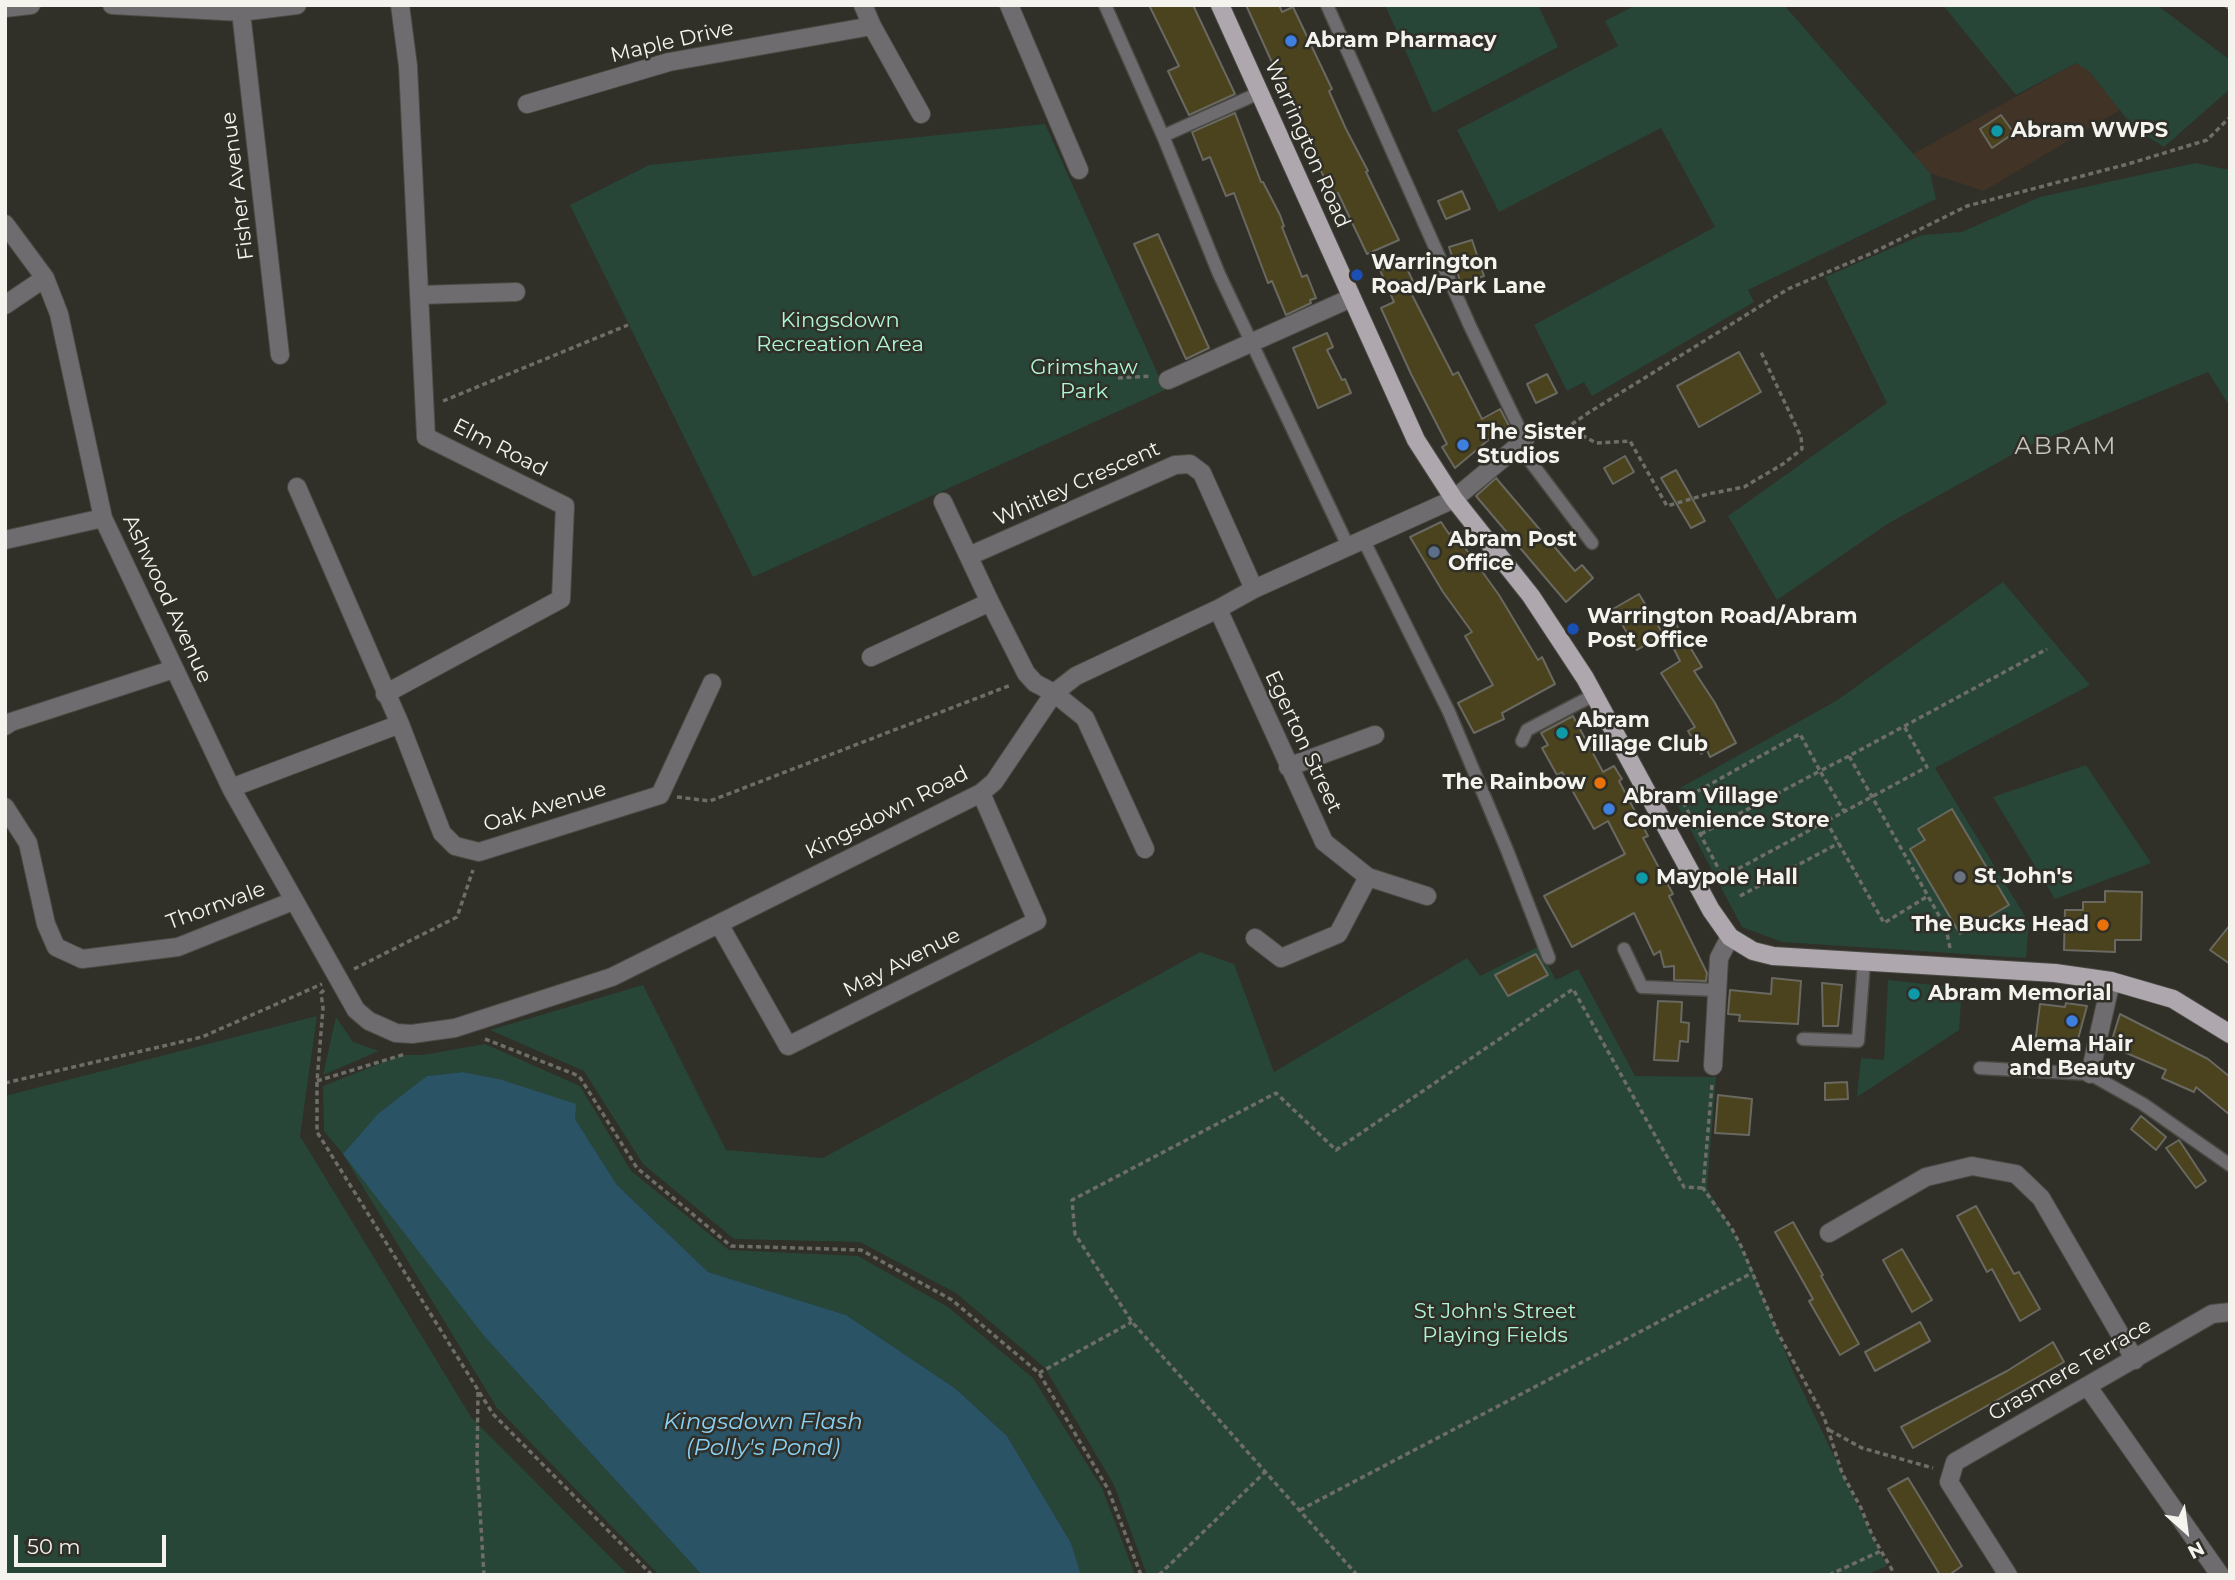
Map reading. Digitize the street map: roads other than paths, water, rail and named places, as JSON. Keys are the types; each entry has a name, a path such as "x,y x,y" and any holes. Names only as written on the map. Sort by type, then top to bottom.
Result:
{"main road":[{"name":"Warrington Road","path":"1220,5 1404,418 1454,499 1531,596 1594,695 1711,910 1730,937 1744,948 1761,954 2056,973 2111,981 2174,999 2230,1034"}],"street":[{"path":"5,8 31,5"},
{"path":"112,5 240,12 298,5"},
{"name":"Elm Road","path":"385,694 561,599 565,506 426,437 408,66 400,5"},
{"path":"863,5 921,114"},
{"path":"1009,5 1079,170"},
{"name":"Fisher Avenue","path":"240,12 280,355"},
{"name":"Maple Drive","path":"527,104 669,62 872,26"},
{"name":"Ashwood Avenue","path":"5,224 45,278 58,314 103,518 231,788 338,977"},
{"path":"5,305 45,278"},
{"path":"419,295 516,292"},
{"path":"1168,380 1254,344 1351,298"},
{"name":"Kingsdown Road","path":"338,977 356,1010 369,1021 384,1029 412,1034 456,1028 612,977 981,793 994,782 1055,693 1076,676 1218,609 1254,589 1454,499 1521,443"},
{"name":"Whitley Crescent","path":"970,556 1175,465 1190,464 1202,473 1254,589"},
{"name":"Oak Avenue","path":"297,487 400,724 442,833 454,846 480,852 660,795 712,683"},
{"path":"943,502 989,602 1030,678 1055,693 1085,718 1145,849"},
{"path":"5,540 103,518"},
{"path":"871,657 989,602"},
{"name":"Egerton Street","path":"1218,609 1324,842 1368,877 1427,896"},
{"path":"5,726 174,668"},
{"path":"231,788 400,724"},
{"path":"1288,767 1375,735"},
{"name":"May Avenue","path":"719,924 788,1046 1037,921 981,793"},
{"name":"Thornvale","path":"5,807 28,843 46,924 56,947 82,959 178,947 293,901"},
{"path":"1255,938 1281,958 1338,934 1368,877"},
{"path":"1713,1066 1719,958 1730,937"},
{"path":"2090,1074 2111,981"},
{"path":"1829,1233 1926,1177 1972,1166 2016,1174 2041,1198 2135,1360"},
{"name":"Grasmere Terrace","path":"2008,1575 1950,1478 1955,1462 2212,1314 2228,1311"},
{"path":"2088,1387 2220,1575"}],"lane":[{"path":"1105,5 1163,136 1219,274 1356,543 1449,712 1549,958"},
{"path":"1327,5 1521,443 1592,543"},
{"path":"1163,136 1259,93"},
{"path":"1522,741 1527,730 1594,695"},
{"path":"1623,949 1642,987 1717,990"},
{"path":"1803,1039 1858,1041 1864,962"},
{"path":"1980,1068 2090,1074 2143,1104 2230,1165"}],"water":[{"name":"Kingsdown Flash (Polly's Pond)","path":"463,1072 499,1079 576,1104 575,1119 617,1185 708,1272 846,1315 956,1389 1007,1436 1071,1543 1081,1575 702,1575 485,1337 343,1154 378,1114 427,1076"}],"place":[{"name":"Abram Pharmacy","path":"1291,41"},
{"name":"Abram WWPS","path":"1997,131"},
{"name":"Warrington Road/Park Lane","path":"1357,275"},
{"name":"The Sister Studios","path":"1463,445"},
{"name":"Abram Post Office","path":"1434,552"},
{"name":"Warrington Road/Abram Post Office","path":"1573,629"},
{"name":"Abram Village Club","path":"1562,733"},
{"name":"The Rainbow","path":"1600,783"},
{"name":"Abram Village Convenience Store","path":"1609,809"},
{"name":"St John's","path":"1960,877"},
{"name":"Maypole Hall","path":"1642,878"},
{"name":"The Bucks Head","path":"2103,925"},
{"name":"Abram Memorial","path":"1914,994"},
{"name":"Alema Hair and Beauty","path":"2072,1021"}],"district":[{"name":"ABRAM","path":"2066,447"}],"park label":[{"name":"Kingsdown Recreation Area","path":"840,333"},
{"name":"Grimshaw Park","path":"1084,380"},
{"name":"St John's Street Playing Fields","path":"1495,1324"}]}
